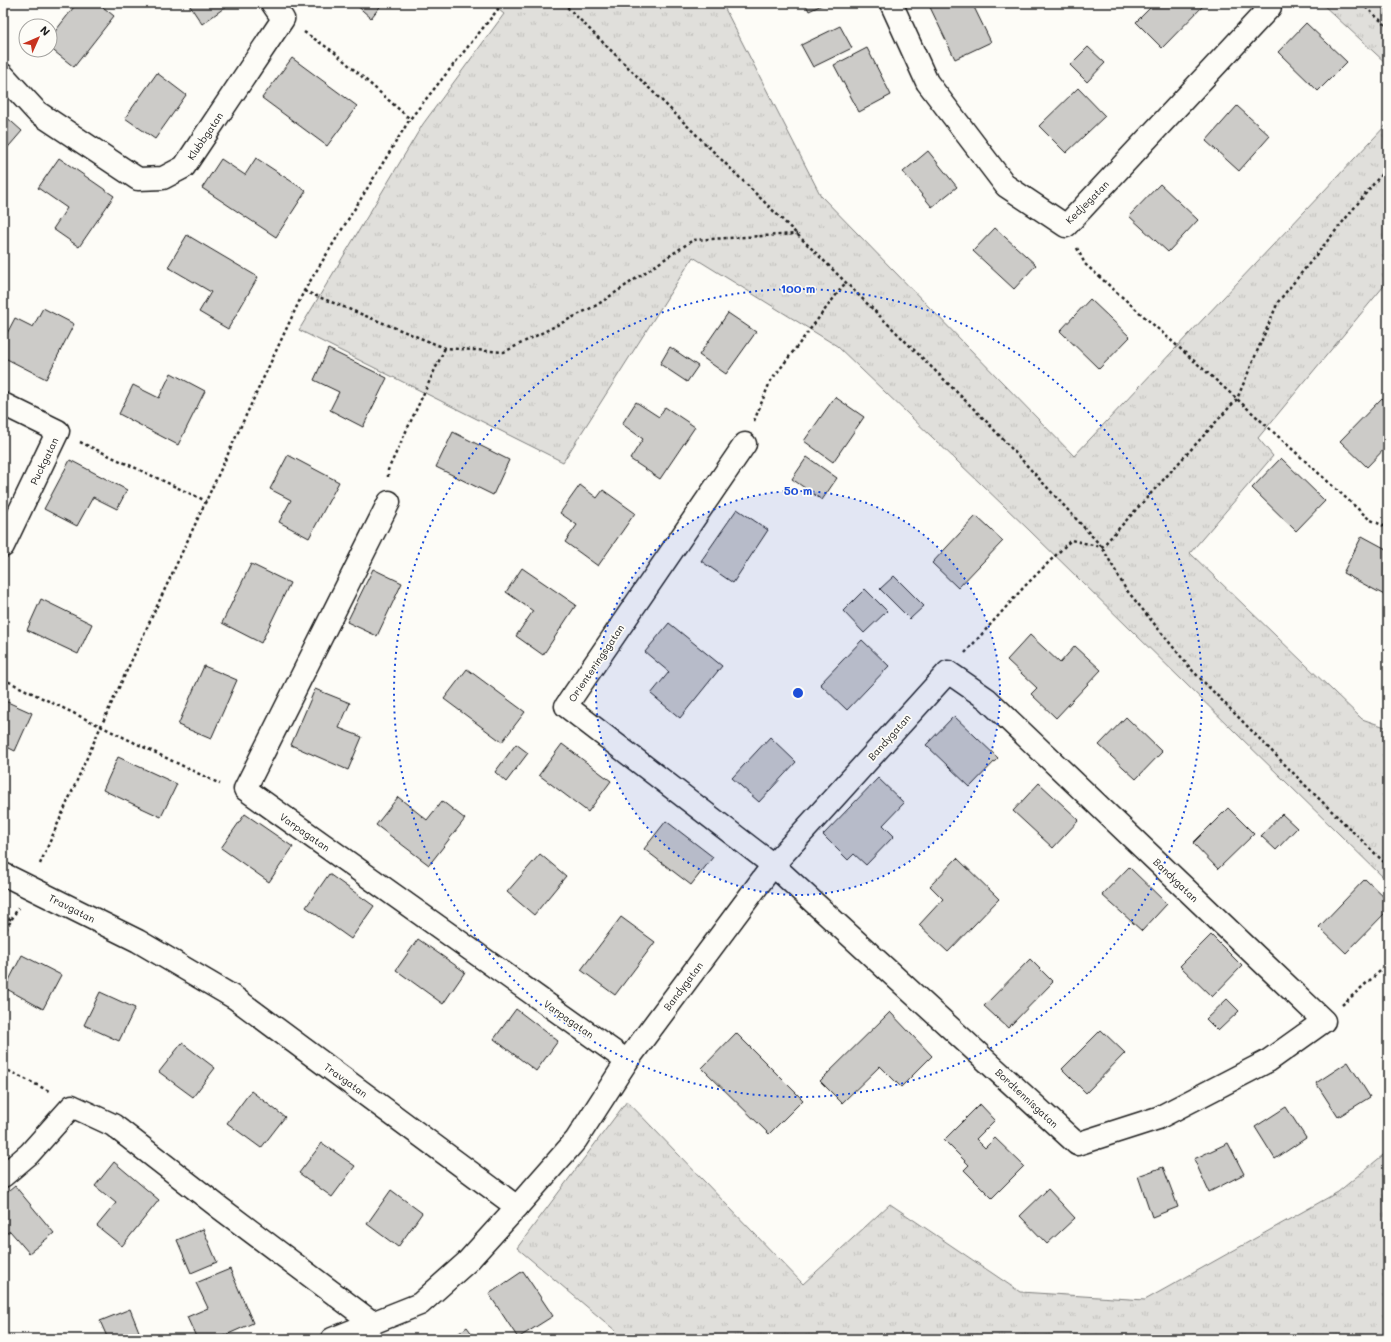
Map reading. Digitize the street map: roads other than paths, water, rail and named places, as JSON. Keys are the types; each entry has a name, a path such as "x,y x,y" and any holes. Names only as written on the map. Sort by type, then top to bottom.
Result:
{"street":[{"name":"Kedjegatan","path":"891,3 927,82 1006,186 1066,226 1270,7 1267,3"},
{"name":"Klubbgatan","path":"3,75 37,112 138,179 163,178 184,167 278,11"},
{"name":"Puckgatan","path":"3,404 58,431 3,546"},
{"name":"Orienteringsgatan","path":"745,444 566,706 773,865"},
{"name":"Varpagatan","path":"389,502 245,789 627,1061"},
{"name":"Bandygatan","path":"517,1206 576,1140 627,1061 773,865 948,672 986,699 1324,1021"},
{"name":"Bordtennisgatan","path":"773,865 1077,1144 1158,1118 1268,1061 1324,1021"},
{"name":"Travgatan","path":"3,874 138,941 235,998 517,1206"},
{"path":"3,1176 29,1154 72,1106 113,1125 220,1208 373,1323"},
{"path":"332,1339 420,1304 467,1262 517,1206"}]}
